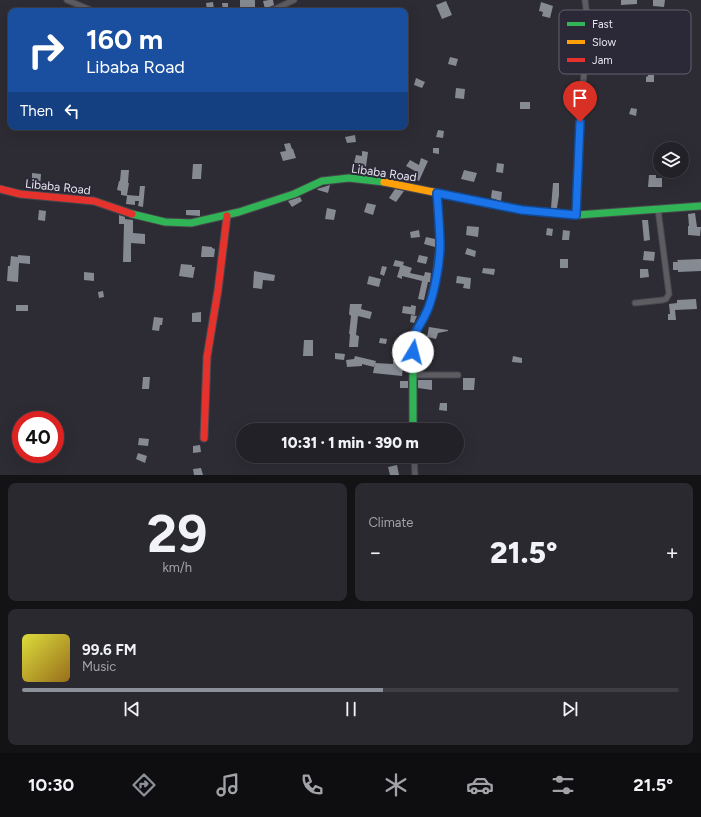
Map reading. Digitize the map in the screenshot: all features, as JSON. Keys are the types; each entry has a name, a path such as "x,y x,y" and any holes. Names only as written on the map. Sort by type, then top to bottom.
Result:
{"street":[{"path":"67,0 86,8"},
{"path":"277,8 294,0"},
{"path":"586,0 588,10"},
{"path":"576,215 581,106 585,74"},
{"name":"Libaba Road","path":"0,189 20,194 73,197 94,201 138,216 165,222 191,224 226,216 294,194 322,181 335,178 349,178 390,183 522,210 576,215 701,206"},
{"path":"413,423 413,340 416,330 429,307 436,276 440,246 437,193"},
{"path":"635,303 663,300 666,299 669,294 658,210"},
{"path":"204,438 207,357 218,290 226,216"},
{"path":"413,375 458,375"},
{"path":"414,463 415,475"}],"building":[{"path":"240,0 255,0 255,8 240,8"},
{"path":"273,0 274,5 265,8 263,1"},
{"path":"621,0 637,0 637,4 621,5"},
{"path":"653,0 665,0 664,7 653,6"},
{"path":"446,1 452,15 442,19 436,5"},
{"path":"213,2 214,8 207,8 206,3"},
{"path":"541,2 553,6 550,18 542,16 543,12 539,11"},
{"path":"222,3 228,3 228,8 223,8"},
{"path":"450,57 458,59 456,66 448,64"},
{"path":"648,75 654,75 654,82 646,82 646,77"},
{"path":"416,78 425,82 422,88 414,85"},
{"path":"456,88 465,89 464,99 455,98"},
{"path":"520,102 530,102 530,109 520,109"},
{"path":"631,108 637,109 636,116 629,114"},
{"path":"438,130 444,131 443,138 436,137"},
{"path":"355,135 356,142 347,143 345,137"},
{"path":"290,143 296,158 283,161 280,152 286,151 284,144"},
{"path":"433,148 439,148 439,154 433,153"},
{"path":"362,151 368,152 366,167 357,166 358,163 354,163 356,155 362,156"},
{"path":"421,158 428,161 419,181 412,178 415,171 406,166 410,160 419,165"},
{"path":"497,163 504,164 503,173 496,172"},
{"path":"193,164 202,164 201,179 192,179"},
{"path":"121,170 129,170 127,195 139,196 140,186 145,186 143,207 138,206 139,201 135,201 135,205 126,204 127,196 121,195 121,191 117,190"},
{"path":"464,170 477,173 474,182 461,179"},
{"path":"32,173 41,174 40,187 32,187"},
{"path":"649,175 653,175 653,178 662,178 662,187 648,187"},
{"path":"553,183 559,183 557,208 551,208"},
{"path":"330,185 328,193 317,189"},
{"path":"395,189 404,191 396,202 389,198"},
{"path":"492,190 502,192 501,201 491,198"},
{"path":"300,197 302,201 292,207 288,201"},
{"path":"367,203 376,205 373,215 364,212"},
{"path":"327,208 336,210 334,220 325,219"},
{"path":"39,210 46,211 45,221 38,220"},
{"path":"186,210 200,210 200,216 186,215"},
{"path":"695,213 697,227 701,227 700,236 688,235 688,214"},
{"path":"119,215 125,217 125,219 133,220 133,233 145,234 145,244 131,243 131,262 123,262 124,224 119,224"},
{"path":"642,220 648,220 650,240 644,241"},
{"path":"467,226 479,227 478,237 466,235"},
{"path":"547,228 553,229 552,236 546,235"},
{"path":"419,230 420,237 411,238 410,232"},
{"path":"563,230 570,231 569,240 562,240"},
{"path":"426,237 435,239 435,247 424,244"},
{"path":"202,246 212,247 215,249 214,257 201,257"},
{"path":"467,248 476,251 475,257 465,254"},
{"path":"644,251 655,252 654,261 643,260"},
{"path":"18,255 30,256 30,264 19,263 18,282 7,281 8,266 10,266 11,256 18,257"},
{"path":"419,255 428,257 426,264 417,262"},
{"path":"560,259 568,259 568,268 560,268"},
{"path":"701,259 701,271 678,272 678,270 673,270 673,262 678,262 677,260"},
{"path":"395,260 404,262 403,265 412,268 410,273 424,276 425,272 431,273 430,282 428,282 424,300 418,299 422,281 402,276 402,279 397,277 400,267 393,266"},
{"path":"181,264 192,265 192,267 195,267 193,278 179,276"},
{"path":"382,266 387,267 384,276 380,274"},
{"path":"483,268 495,269 494,275 482,273"},
{"path":"640,269 648,269 649,277 640,278"},
{"path":"254,271 275,275 274,281 263,280 262,289 253,288"},
{"path":"84,272 94,273 94,281 84,280"},
{"path":"369,276 381,279 379,287 367,284"},
{"path":"457,276 471,278 470,289 463,288 464,284 456,283"},
{"path":"103,291 104,297 99,298 98,292"},
{"path":"696,299 697,309 675,310 676,320 668,320 668,314 670,314 669,304 677,303 677,300"},
{"path":"350,304 362,304 361,309 372,312 370,319 358,316 356,335 359,336 358,347 349,347 351,316 349,314"},
{"path":"16,305 28,305 28,311 16,311"},
{"path":"411,305 416,306 415,315 402,313 403,306 411,307"},
{"path":"201,312 201,322 192,322 192,313"},
{"path":"411,315 417,316 414,323 410,322"},
{"path":"154,317 163,318 159,331 152,330"},
{"path":"429,327 448,331 438,333 436,339 427,337"},
{"path":"380,338 387,339 386,344 379,343"},
{"path":"400,338 406,338 405,342 408,342 407,354 400,354"},
{"path":"304,340 313,340 313,356 303,356"},
{"path":"335,353 345,354 344,360 335,359"},
{"path":"355,356 376,361 374,367 362,364 362,366 347,367 346,360 354,359"},
{"path":"513,356 522,358 522,363 512,362"},
{"path":"393,360 404,360 402,376 373,373 375,363 393,364"},
{"path":"143,377 150,377 149,389 142,389"},
{"path":"463,378 475,378 474,390 463,390"},
{"path":"418,380 432,380 432,390 418,388"},
{"path":"400,381 408,381 408,388 400,388"},
{"path":"440,403 447,403 447,411 439,410"},
{"path":"139,438 149,439 148,446 138,445"},
{"path":"200,445 201,452 193,453 193,446"},
{"path":"138,453 147,456 145,463 136,459"},
{"path":"397,465 399,475 390,475 388,467"},
{"path":"201,468 203,475 194,475 193,469"}],"traffic: fast":[{"path":"132,214 165,222 191,223 239,212 294,194 322,181 349,178 384,182"},
{"path":"413,423 413,340 416,330 429,307 436,277 440,246 437,193"},
{"path":"577,215 701,206"}],"traffic: slow":[{"path":"384,182 522,210 577,215"}],"traffic: jam":[{"path":"0,189 20,194 94,201 132,214"},
{"path":"204,438 207,357 218,290 227,216"}],"route":[{"path":"413,352 413,340 416,330 429,307 436,276 440,246 437,193 522,210 576,215 580,122"}]}
